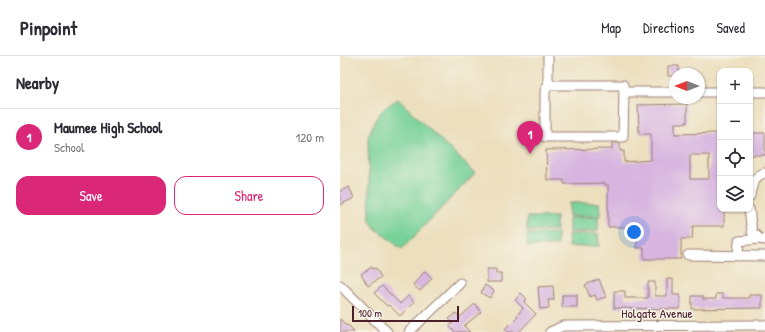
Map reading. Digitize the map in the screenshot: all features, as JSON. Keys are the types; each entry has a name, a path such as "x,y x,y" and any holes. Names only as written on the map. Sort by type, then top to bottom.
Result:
{"street":[{"path":"548,56 549,83 545,93 545,137 623,138 623,85 556,86 549,83"},
{"path":"624,92 669,92"},
{"path":"705,92 717,92"},
{"path":"753,92 765,92"},
{"path":"753,184 754,180 760,174 765,173"},
{"path":"749,212 752,232 763,240"},
{"path":"738,256 739,241 763,240"},
{"path":"688,255 765,256"},
{"path":"409,332 460,283"},
{"path":"340,285 387,332"},
{"name":"Holgate Avenue","path":"550,332 563,326 765,326"}],"green space":[{"path":"398,99 475,173 402,249 376,229 370,221 368,138 378,115"},
{"path":"569,203 600,203 600,216 569,216"},
{"path":"527,217 556,217 556,230 527,231"},
{"path":"598,217 598,231 569,232 569,218"},
{"path":"557,233 557,246 527,246 527,234"},
{"path":"568,234 598,234 599,246 569,247"}],"building":[{"path":"668,66 679,66 679,68 669,68 668,76"},
{"path":"687,104 687,123 675,123 675,134 717,133 717,212 724,212 724,226 693,226 692,239 681,239 681,259 644,259 644,248 637,248 637,227 608,227 608,185 605,185 605,183 564,184 564,180 547,180 546,150 612,149 612,143 620,143 620,151 624,151 624,162 651,160 651,134 639,134 638,105","holes":["690,155 709,155 709,179 690,179"]},
{"path":"753,133 765,133 765,155 753,155"},
{"path":"349,187 354,198 340,205 340,191"},
{"path":"372,267 373,269 376,268 381,277 368,286 361,274"},
{"path":"487,269 496,269 496,273 501,273 501,282 487,282"},
{"path":"425,271 432,278 420,291 413,285"},
{"path":"599,279 606,297 597,300 595,295 590,297 585,285"},
{"path":"667,279 673,279 673,295 680,295 680,309 614,308 614,291 625,291 625,298 648,298 648,282 655,282 655,296 667,296"},
{"path":"485,285 494,291 490,298 481,293"},
{"path":"382,286 400,304 408,296 414,302 400,316 374,293"},
{"path":"553,286 554,300 548,300 549,308 540,309 538,287"},
{"path":"521,293 527,299 524,302 536,314 519,332 508,332 505,329 518,316 517,315 523,308 515,300"},
{"path":"716,294 723,294 723,298 749,298 749,295 762,295 762,308 692,309 692,296 703,296 703,299 716,299"},
{"path":"562,295 577,295 577,307 562,307"},
{"path":"475,304 481,312 464,326 470,332 455,332 449,326 453,323 449,319 456,313 460,317"},
{"path":"340,319 347,326 348,325 355,332 340,332"}],"place":[{"name":"Maumee High School","path":"530,154"}]}
